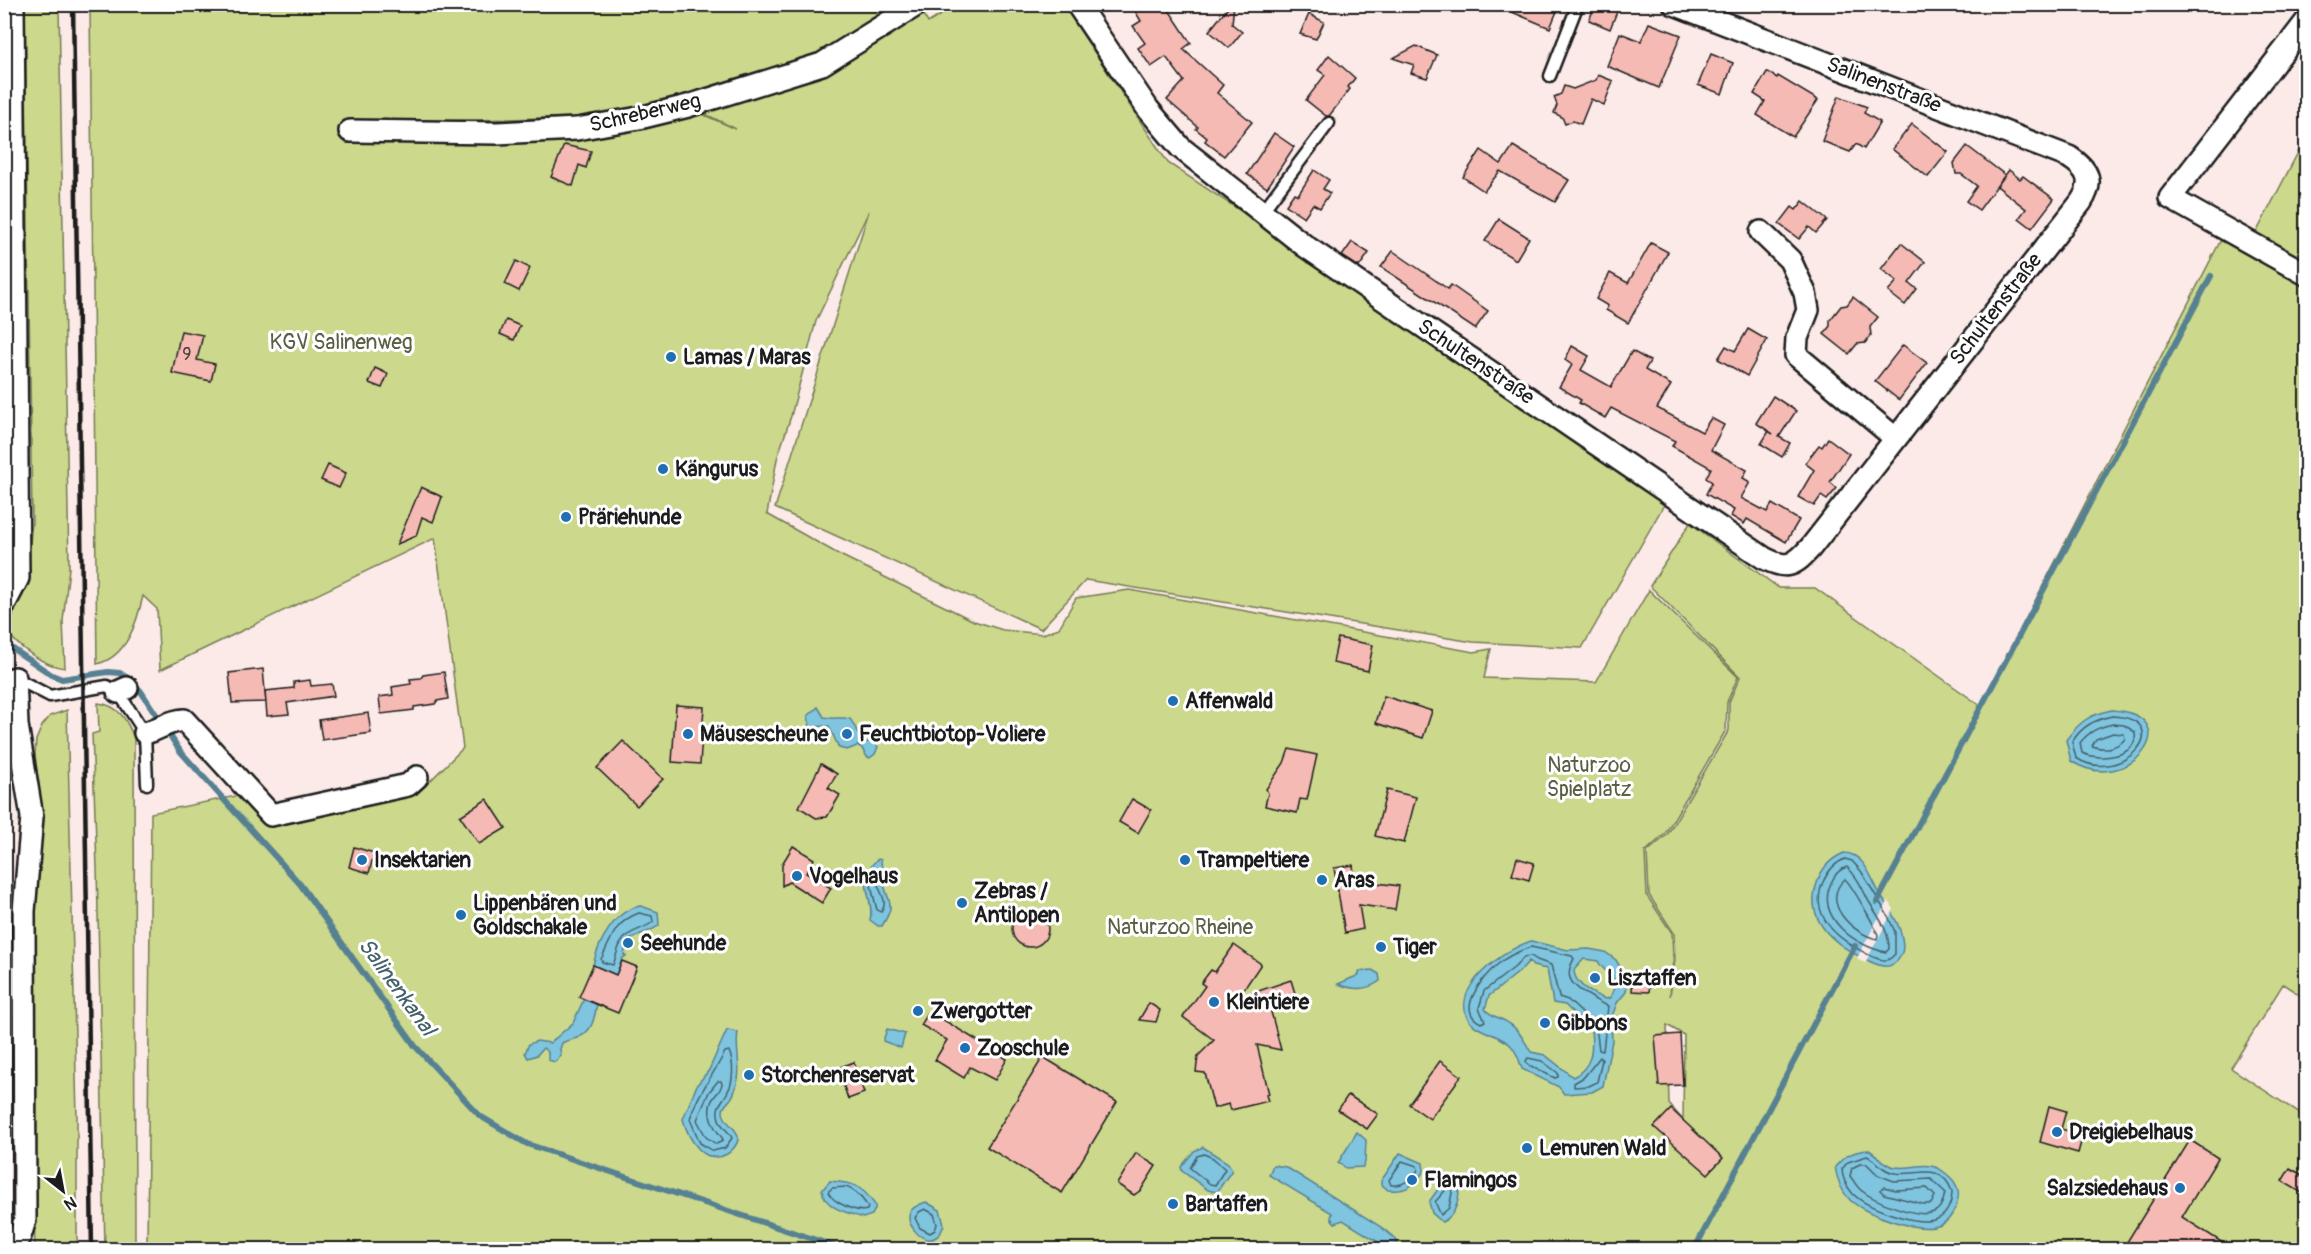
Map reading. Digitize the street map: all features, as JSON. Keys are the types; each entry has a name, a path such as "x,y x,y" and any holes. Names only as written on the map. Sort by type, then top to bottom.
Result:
{"street":[{"path":"4,605 18,578 13,4"},
{"name":"Schreberweg","path":"350,131 497,133 577,129 639,118 688,106 822,64 918,4"},
{"name":"Schultenstraße","path":"1077,4 1148,109 1181,148 1305,246 1764,558 1781,566 1795,563 1811,547 2080,202 2088,190 2088,176"},
{"name":"Salinenstraße","path":"1674,4 2069,157 2080,165 2088,176"},
{"path":"2307,22 2170,198 2307,274"},
{"path":"1761,232 1790,260 1805,293 1808,310 1797,338 1796,354 1895,438"},
{"path":"10,675 32,817 24,910 25,1220 17,1244"},
{"path":"157,728 184,720 193,727 271,814 408,785 417,777"}],"lane":[{"path":"1550,76 1578,4"},
{"path":"1262,212 1329,123"},
{"path":"10,675 50,696 107,686 123,690 157,728 147,784"}],"green space":[{"path":"917,4 928,23 956,5 1063,5 1168,163 1304,253 1665,503 1582,648 1473,642 1086,580 1041,629 775,508 869,211 816,321 777,459 767,514 840,555 974,621 1003,630 1043,634 1059,628 1076,598 1129,590 1474,652 1491,649 1484,678 1596,682 1649,590 1738,677 1727,702 1726,730 1665,834 1645,852 1647,896 1672,933 1673,959 1670,996 1675,959 1674,933 1649,895 1647,852 1667,835 1729,730 1729,702 1740,677 1650,586 1690,523 1779,588 1815,588 1981,706 2226,230 2306,274 2306,999 2283,984 2231,1068 2306,1118 2306,1249 147,1249 151,813 246,794 273,826 417,794 463,748 435,538 160,670 157,609 143,596 134,627 123,646 116,654 97,664 90,5","holes":["703,113 736,129 702,114 583,136 343,124","1667,1025 1684,1035 1683,1120 1669,1104"]},
{"path":"25,5 59,5 69,568 63,621 65,668 48,664 32,655 6,630 22,595 27,574 32,522"},
{"path":"2306,137 2306,268 2253,239"},
{"path":"98,703 117,710 134,738 135,1249 105,1249 92,734 99,732"},
{"path":"67,710 77,1118 77,1249 35,1249 29,1047 31,934 37,890 42,812 35,754 36,740 42,726 50,716"}],"water":[{"path":"818,707 824,717 850,719 863,743 873,741 878,747 875,754 870,758 867,757 861,747 857,746 847,750 839,748 829,726 810,727 808,716"},
{"path":"2112,710 2135,715 2147,725 2149,738 2143,752 2131,763 2113,770 2093,770 2071,761 2066,740 2080,724 2097,714"},
{"path":"1844,853 1851,854 1863,863 1898,926 1903,950 1898,960 1891,965 1877,964 1847,949 1829,935 1817,917 1814,896 1819,878 1830,861"},
{"path":"878,859 881,860 883,882 890,905 889,914 882,926 870,920 871,912 866,882 867,874"},
{"path":"641,906 658,912 659,925 628,942 624,955 626,956 622,959 616,975 593,965 609,928 623,913"},
{"path":"1531,941 1568,950 1589,949 1605,952 1616,960 1628,980 1626,992 1617,1003 1611,1019 1612,1041 1603,1086 1592,1092 1564,1094 1559,1087 1522,1069 1516,1053 1508,1043 1470,1022 1465,1009 1466,997 1472,984 1494,962","holes":["1584,959 1598,961 1614,980 1616,983 1610,998 1605,999 1595,994 1577,980 1574,970","1529,961 1533,966 1547,969 1553,1003 1565,1005 1591,1030 1592,1044 1588,1063 1580,1073 1573,1077 1545,1055 1531,1052 1514,1027 1485,1009 1489,996"]},
{"path":"1372,970 1379,974 1380,981 1370,987 1354,988 1338,984 1359,975 1359,972"},
{"path":"584,999 597,1004 590,1029 577,1038 562,1043 561,1056 555,1062 548,1060 548,1052 543,1048 537,1055 528,1058 525,1053 529,1044 537,1041 550,1043 573,1023"},
{"path":"887,1029 905,1034 901,1048 883,1041"},
{"path":"727,1030 738,1032 739,1073 734,1093 723,1112 726,1120 737,1133 738,1140 727,1154 711,1157 704,1154 693,1142 683,1119 697,1085 709,1070"},
{"path":"1357,1132 1366,1140 1365,1162 1363,1167 1346,1168 1338,1163"},
{"path":"1203,1147 1228,1163 1232,1170 1217,1192 1208,1190 1182,1171 1181,1167 1194,1151"},
{"path":"1869,1150 1891,1166 1902,1168 1926,1165 1938,1168 1952,1179 1958,1190 1953,1213 1941,1225 1920,1227 1880,1217 1850,1200 1840,1185 1835,1167 1850,1154"},
{"path":"1400,1153 1423,1163 1424,1171 1409,1187 1388,1190 1381,1184 1381,1181"},
{"path":"1273,1165 1286,1167 1381,1227 1396,1239 1399,1249 1385,1249 1380,1243 1343,1220 1335,1223 1331,1218 1332,1213 1269,1175"},
{"path":"1450,1179 1460,1181 1458,1199 1451,1215 1442,1222 1432,1213 1429,1202 1441,1185"},
{"path":"830,1181 851,1184 861,1189 875,1205 872,1215 863,1218 844,1212 827,1202 822,1190"},
{"path":"926,1202 940,1210 944,1225 940,1234 932,1239 922,1237 914,1230 909,1216 911,1210"}],"pier":[{"path":"1888,900 1894,909 1865,963 1857,958"}],"building":[{"path":"1131,4 1165,4 1191,43 1183,49 1223,85 1217,93 1252,122 1224,156 1205,141 1207,138 1196,129 1198,127 1167,100 1184,81 1166,57 1151,67 1138,48 1145,43 1133,26 1141,21"},
{"path":"1231,4 1234,4 1232,24 1242,32 1229,48 1209,31"},
{"path":"1493,4 1560,4 1550,28"},
{"path":"1596,4 1620,4 1610,29 1589,20"},
{"path":"1309,14 1324,22 1316,39 1300,34"},
{"path":"1649,23 1681,35 1659,88 1607,66 1620,33 1641,41"},
{"path":"1416,46 1437,55 1427,78 1411,73 1414,65 1393,58"},
{"path":"1711,54 1733,63 1722,94 1698,85"},
{"path":"1329,55 1355,78 1348,87 1350,89 1329,116 1326,116 1306,100 1325,75 1318,70"},
{"path":"1767,72 1818,100 1793,137 1757,115 1765,101 1754,94"},
{"path":"1598,75 1613,81 1604,105 1591,99 1581,124 1573,121 1565,124 1562,117 1554,113 1557,105 1554,97 1561,94 1564,86 1573,89 1596,80"},
{"path":"1839,96 1867,107 1864,113 1880,122 1864,149 1856,144 1850,152 1822,141"},
{"path":"1912,124 1948,152 1928,177 1892,149"},
{"path":"1274,133 1294,147 1267,188 1247,174"},
{"path":"564,145 591,151 586,168 579,165 573,186 551,177"},
{"path":"1513,146 1569,180 1555,202 1500,171 1484,191 1463,177 1481,150 1501,164"},
{"path":"1967,146 2005,175 1979,210 1966,201 1977,186 1961,174 1956,174 1954,163"},
{"path":"1314,170 1329,180 1323,189 1330,193 1320,208 1313,204 1304,217 1286,205 1294,193 1298,195"},
{"path":"2009,170 2020,179 2023,176 2054,199 2032,228 2019,218 2026,209 1997,186"},
{"path":"1803,201 1827,220 1816,233 1809,227 1799,239 1779,224 1792,207 1796,210"},
{"path":"1499,219 1529,238 1516,260 1485,241"},
{"path":"1352,242 1369,253 1359,267 1342,256"},
{"path":"1651,243 1668,252 1628,323 1606,310 1608,306 1596,299 1610,273 1628,283"},
{"path":"1901,243 1925,262 1909,283 1917,289 1905,305 1888,292 1897,281 1881,269"},
{"path":"1393,251 1448,289 1451,285 1488,311 1475,329 1381,267"},
{"path":"516,261 530,268 519,291 505,284"},
{"path":"1853,297 1878,317 1870,327 1871,335 1865,343 1857,344 1849,354 1824,334 1830,326 1830,320 1841,306 1847,305"},
{"path":"506,320 520,326 514,340 500,334"},
{"path":"1748,329 1767,340 1747,376 1718,359 1726,346 1735,351"},
{"path":"181,331 203,335 197,360 215,364 211,381 172,373"},
{"path":"1903,345 1927,363 1899,400 1875,381"},
{"path":"1572,346 1589,356 1581,370 1611,387 1632,351 1650,361 1645,370 1671,385 1657,408 1702,432 1711,418 1724,425 1711,450 1747,470 1743,478 1750,482 1741,498 1767,512 1772,504 1799,520 1786,542 1747,519 1744,524 1731,516 1734,510 1706,494 1712,482 1706,478 1711,468 1672,446 1675,441 1611,408 1605,418 1579,403 1581,400 1559,387 1572,365 1565,360"},
{"path":"375,368 388,374 382,388 369,383"},
{"path":"1773,396 1796,411 1779,437 1790,443 1782,457 1761,444 1769,431 1756,423"},
{"path":"1828,438 1849,454 1830,482 1837,488 1827,500 1821,496 1814,506 1798,497 1814,470 1805,463 1819,445 1822,447"},
{"path":"328,465 346,473 339,488 321,480"},
{"path":"421,487 442,497 433,522 422,517 416,536 397,544"},
{"path":"1338,638 1373,645 1368,671 1333,663"},
{"path":"263,669 266,702 232,703 229,673"},
{"path":"444,672 448,699 437,701 435,704 414,707 414,710 381,714 379,697 393,695 392,687 411,684 410,679 421,678 423,675"},
{"path":"310,680 311,686 332,684 334,696 287,703 289,714 267,716 265,691 294,688 294,682"},
{"path":"1384,696 1432,711 1423,738 1376,723"},
{"name":"Mäusescheune","path":"676,705 704,707 700,764 672,762"},
{"path":"368,713 371,733 322,740 319,720"},
{"path":"623,741 663,779 637,806 597,768"},
{"path":"1289,749 1317,755 1307,800 1300,799 1297,813 1265,806 1268,793 1266,789 1284,763"},
{"path":"821,764 837,774 828,788 840,795 827,817 816,818 799,807"},
{"path":"1387,790 1416,797 1404,843 1375,836"},
{"path":"487,799 506,828 479,844 460,816"},
{"path":"1132,799 1151,810 1138,833 1119,822"},
{"name":"Vogelhaus","path":"793,846 814,859 806,873 831,888 822,903 789,882 782,886 782,864"},
{"name":"Insektarien","path":"354,847 374,853 369,873 349,867"},
{"path":"1517,858 1534,863 1529,880 1512,875"},
{"path":"1353,865 1355,880 1399,886 1395,910 1359,905 1363,929 1345,933 1334,868"},
{"path":"1030,911 1043,916 1048,929 1043,942 1030,947 1017,942 1012,929 1017,916"},
{"path":"1234,945 1261,964 1238,998 1291,980 1297,1000 1270,1008 1281,1050 1257,1045 1269,1094 1266,1095 1268,1101 1231,1110 1229,1104 1214,1108 1205,1073 1196,1072 1198,1056 1214,1040 1183,1017 1205,986 1201,983 1211,970 1215,972"},
{"path":"622,961 637,967 618,1013 579,997 593,965 616,975"},
{"path":"1633,973 1651,975 1649,992 1632,991"},
{"name":"Zooschule","path":"935,1002 948,1009 942,1019 1007,1059 995,1080 970,1067 964,1078 935,1060 947,1040 921,1025"},
{"path":"1149,1003 1160,1010 1156,1022 1139,1020"},
{"path":"1680,1034 1683,1085 1659,1086 1655,1036"},
{"path":"1043,1057 1117,1102 1062,1193 987,1147"},
{"path":"1440,1061 1461,1076 1430,1119 1409,1104"},
{"path":"854,1062 864,1093 848,1099 838,1068"},
{"path":"1348,1095 1378,1114 1367,1129 1338,1110"},
{"name":"Dreigiebelhaus","path":"2049,1106 2066,1111 2061,1129 2083,1135 2078,1153 2040,1142"},
{"path":"1671,1109 1723,1158 1708,1174 1654,1127"},
{"name":"Salzsiedehaus","path":"2190,1140 2218,1158 2182,1217 2234,1250 2122,1250"},
{"path":"1136,1153 1156,1166 1141,1190 1134,1195 1117,1184"},
{"path":"2290,1168 2307,1178 2307,1196 2282,1181"}],"waterway":[{"path":"1877,902 2211,276"},
{"name":"Salinenkanal","path":"4,643 52,675 62,679 108,672 120,673 127,677 140,690 180,751 300,884 415,1046 480,1116 527,1144 846,1250"},
{"path":"1694,1250 1855,946"}],"railway":[{"path":"73,4 92,1250"}],"place":[{"name":"Lamas / Maras","path":"671,357"},
{"name":"Kängurus","path":"663,469"},
{"name":"Präriehunde","path":"566,517"},
{"name":"Affenwald","path":"1173,701"},
{"name":"Mäusescheune","path":"688,734"},
{"name":"Feuchtbiotop-Voliere","path":"847,734"},
{"name":"Insektarien","path":"362,860"},
{"name":"Trampeltiere","path":"1185,860"},
{"name":"Vogelhaus","path":"797,876"},
{"name":"Aras","path":"1322,880"},
{"name":"Zebras / Antilopen","path":"962,903"},
{"name":"Lippenbären und Goldschakale","path":"461,915"},
{"name":"Seehunde","path":"628,943"},
{"name":"Tiger","path":"1381,947"},
{"name":"Lisztaffen","path":"1595,978"},
{"name":"Kleintiere","path":"1214,1002"},
{"name":"Zwergotter","path":"918,1011"},
{"name":"Gibbons","path":"1545,1023"},
{"name":"Zooschule","path":"965,1048"},
{"name":"Storchenreservat","path":"749,1075"},
{"name":"Dreigiebelhaus","path":"2057,1132"},
{"name":"Lemuren Wald","path":"1527,1148"},
{"name":"Flamingos","path":"1412,1180"},
{"name":"Salzsiedehaus","path":"2180,1188"},
{"name":"Bartaffen","path":"1173,1204"}],"park label":[{"name":"KGV Salinenweg","path":"341,342"},
{"name":"Naturzoo Spielplatz","path":"1589,777"},
{"name":"Naturzoo Rheine","path":"1180,927"}]}
